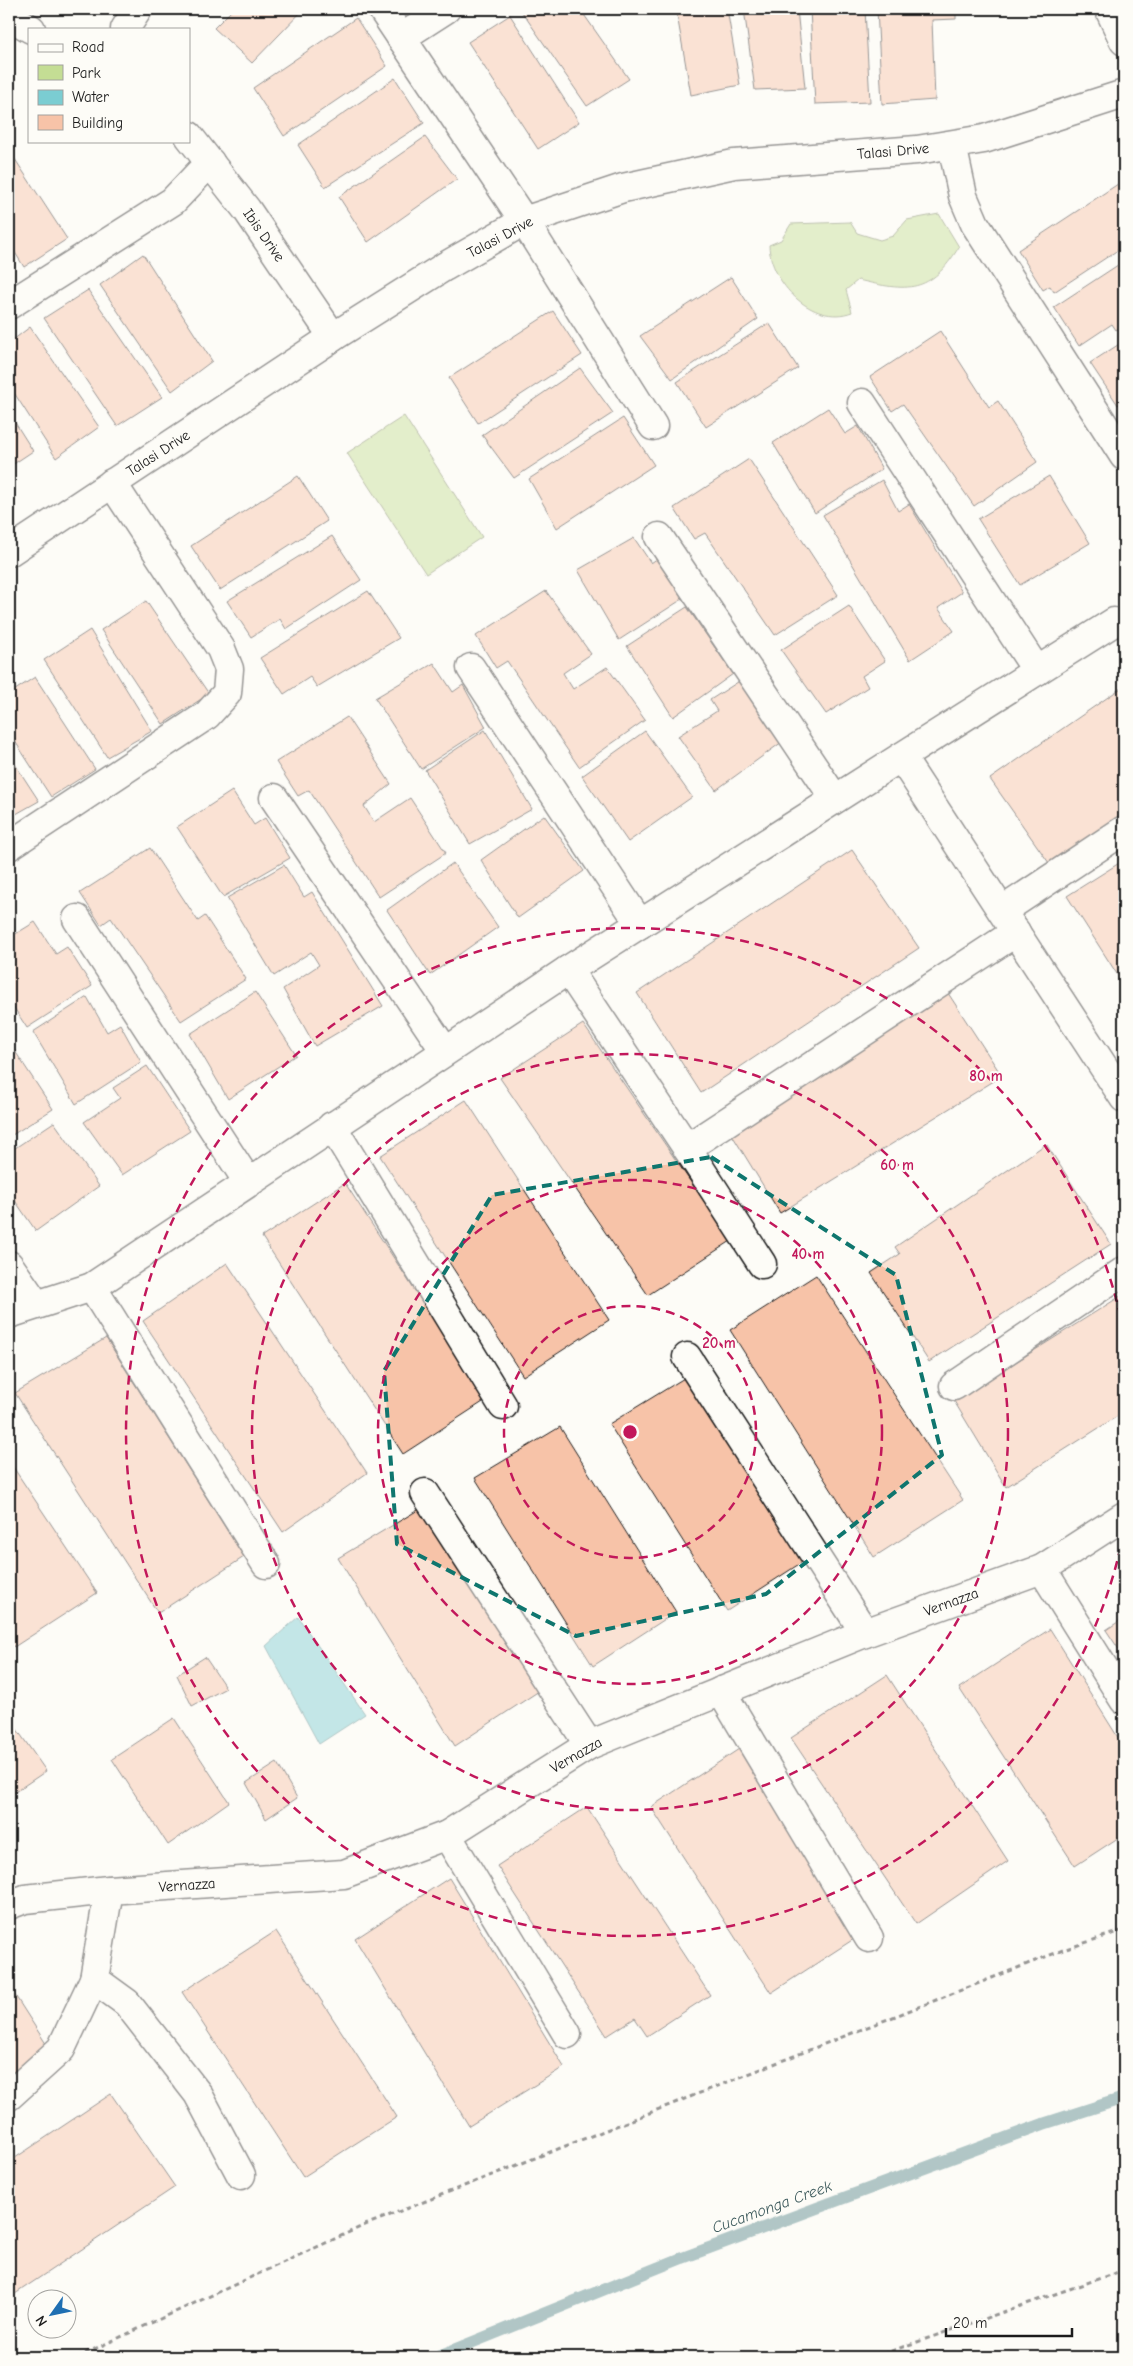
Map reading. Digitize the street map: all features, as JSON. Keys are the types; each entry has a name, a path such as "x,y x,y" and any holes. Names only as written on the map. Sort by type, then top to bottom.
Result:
{"street":[{"path":"126,28 138,9"},
{"path":"382,9 524,222 653,426"},
{"path":"401,38 446,9"},
{"path":"1109,9 1124,41"},
{"path":"9,16 29,28"},
{"name":"Talasi Drive","path":"9,552 333,337 444,267 524,222 623,188 734,164 917,150 984,139 1124,94"},
{"name":"Ibis Drive","path":"190,137 247,210 333,337"},
{"path":"952,145 963,196 975,224 1124,456"},
{"path":"9,305 173,201 210,162"},
{"path":"862,403 1037,671"},
{"path":"9,846 207,715 226,693 229,669 221,649 112,483"},
{"path":"659,537 835,799"},
{"path":"9,1314 92,1287 568,970 1114,622"},
{"path":"471,668 640,924"},
{"path":"901,757 1009,921 1121,1084"},
{"path":"274,798 445,1051"},
{"path":"688,1148 1009,921 1124,830"},
{"path":"77,919 248,1182"},
{"path":"568,970 688,1148 762,1264"},
{"path":"332,1126 503,1406"},
{"path":"9,1264 36,1304"},
{"path":"954,1386 1124,1271"},
{"path":"92,1287 266,1564"},
{"path":"687,1357 865,1633"},
{"path":"425,1493 589,1745"},
{"name":"Vernazza","path":"9,1905 25,1899 109,1890 344,1874 447,1836 589,1745 865,1633 1042,1569 1124,1516"},
{"path":"1042,1569 1124,1700"},
{"path":"721,1691 869,1938"},
{"path":"447,1836 567,2034"},
{"path":"9,2096 61,2049 94,1979 109,1890"},
{"path":"94,1979 127,2003 198,2094 240,2175"}],"path":[{"path":"77,2357 364,2225 1063,1950 1124,1930"},
{"path":"874,2357 1124,2270"}],"highlighted area":[{"path":"711,1157 896,1275 942,1455 766,1594 576,1636 397,1544 384,1371 492,1195"}],"green space":[{"path":"939,214 959,247 938,274 916,286 904,287 891,287 858,280 846,290 852,312 837,315 822,313 808,307 785,286 771,259 769,245 781,240 791,224 850,222 857,233 880,240 893,236 907,220"},
{"path":"404,416 482,537 426,574 347,453"}],"water":[{"path":"298,1617 365,1714 319,1744 266,1646"}],"building":[{"path":"233,9 304,9 252,63 214,28"},
{"path":"520,9 580,9 629,79 587,106"},
{"path":"676,9 727,9 740,85 691,95"},
{"path":"744,9 797,9 805,88 755,90"},
{"path":"810,9 865,9 870,102 815,104"},
{"path":"877,9 956,9 956,19 932,20 935,100 882,104"},
{"path":"510,15 579,122 538,149 468,42"},
{"path":"356,18 387,66 284,136 253,88"},
{"path":"395,78 424,123 325,187 298,145"},
{"path":"425,137 457,179 368,242 339,197"},
{"path":"9,150 67,239 24,267 9,243"},
{"path":"1124,180 1124,246 1054,292 1050,286 1043,290 1018,250"},
{"path":"143,254 212,361 172,391 100,285"},
{"path":"1124,261 1124,325 1116,330 1112,324 1079,346 1054,307"},
{"path":"731,277 758,319 672,379 640,336"},
{"path":"88,290 162,397 117,426 44,318"},
{"path":"553,311 582,355 478,423 449,378"},
{"path":"769,323 798,368 706,427 677,382"},
{"path":"30,327 99,427 56,458 9,385 9,343"},
{"path":"940,331 989,407 998,401 1037,462 974,506 903,404 892,411 870,377"},
{"path":"1124,341 1124,401 1118,405 1090,363"},
{"path":"580,368 613,413 514,478 482,435"},
{"path":"828,408 845,434 858,426 882,469 815,513 773,443"},
{"path":"9,413 33,451 9,467"},
{"path":"623,418 654,465 557,528 529,479"},
{"path":"749,459 838,595 775,635 705,533 694,539 674,508"},
{"path":"298,476 327,521 220,590 191,546"},
{"path":"1049,476 1090,543 1020,585 978,519"},
{"path":"882,480 898,511 909,504 962,592 938,608 954,631 910,660 823,515"},
{"path":"332,536 361,580 286,629 280,619 251,637 227,601"},
{"path":"634,538 651,563 658,558 684,598 619,640 578,570"},
{"path":"368,591 399,638 317,687 310,677 284,694 260,658"},
{"path":"546,591 591,654 563,673 573,689 607,667 645,720 579,767 507,661 496,668 476,636"},
{"path":"146,601 209,694 163,724 101,630"},
{"path":"849,606 885,661 862,676 868,687 826,714 781,650"},
{"path":"687,607 733,674 673,717 627,646"},
{"path":"90,630 152,731 107,757 44,660"},
{"path":"434,663 453,692 463,685 486,727 421,769 375,698"},
{"path":"35,677 95,769 51,797 9,732 9,694"},
{"path":"741,680 782,742 716,790 678,736 717,711 710,700"},
{"path":"1124,686 1124,813 1049,863 990,779"},
{"path":"347,717 391,784 364,806 374,822 410,798 446,853 379,897 309,790 298,796 276,762"},
{"path":"485,730 532,809 470,844 425,770"},
{"path":"645,731 692,797 628,842 582,776"},
{"path":"9,755 39,801 9,818"},
{"path":"232,791 254,825 265,818 290,858 223,897 177,827"},
{"path":"544,815 584,871 518,918 481,860"},
{"path":"150,848 198,921 205,916 246,979 181,1021 111,918 101,925 80,893"},
{"path":"852,850 919,948 701,1093 637,993"},
{"path":"1124,860 1124,985 1067,896"},
{"path":"453,863 498,927 430,975 387,910"},
{"path":"284,865 304,897 312,892 383,1006 315,1046 283,989 319,965 311,952 274,976 227,898"},
{"path":"35,922 56,954 67,947 92,986 27,1028 9,1000 9,938"},
{"path":"946,990 1002,1076 780,1213 726,1125"},
{"path":"255,992 296,1055 228,1099 190,1034"},
{"path":"87,997 107,1032 120,1024 141,1062 76,1104 33,1032"},
{"path":"583,1024 731,1241 648,1295 500,1078"},
{"path":"13,1048 53,1109 9,1137 9,1051"},
{"path":"147,1066 190,1131 122,1175 84,1122 120,1098 113,1088"},
{"path":"466,1100 609,1320 523,1376 380,1156"},
{"path":"54,1122 99,1186 36,1231 9,1192 9,1152"},
{"path":"1046,1144 1111,1244 929,1362 871,1273 900,1254 895,1247"},
{"path":"345,1183 486,1400 403,1454 262,1237"},
{"path":"227,1263 367,1473 283,1532 143,1321"},
{"path":"816,1275 963,1500 874,1557 730,1330"},
{"path":"1124,1294 1124,1412 1006,1487 954,1401"},
{"path":"106,1338 244,1557 158,1613 15,1393"},
{"path":"694,1372 810,1557 727,1611 609,1424"},
{"path":"560,1427 676,1612 593,1666 475,1478"},
{"path":"9,1461 97,1593 14,1647 9,1640"},
{"path":"423,1507 539,1691 455,1746 338,1558"},
{"path":"1124,1618 1124,1657 1106,1630"},
{"path":"1050,1629 1124,1747 1124,1834 1075,1866 959,1688"},
{"path":"205,1657 226,1688 192,1706 177,1675"},
{"path":"887,1675 1008,1861 916,1924 791,1738"},
{"path":"9,1718 46,1771 9,1796"},
{"path":"174,1718 229,1802 168,1845 112,1759"},
{"path":"742,1747 863,1933 771,1993 651,1807"},
{"path":"277,1763 297,1798 266,1819 246,1783"},
{"path":"587,1807 710,1995 647,2036 635,2018 607,2036 497,1866"},
{"path":"449,1878 564,2067 469,2126 355,1939"},
{"path":"276,1931 397,2117 303,2177 182,1992"},
{"path":"9,1986 50,2050 9,2078"},
{"path":"111,2094 175,2187 9,2298 9,2162"}],"waterway":[{"name":"Cucamonga Creek","path":"436,2357 682,2258 1043,2124 1124,2098"}]}
